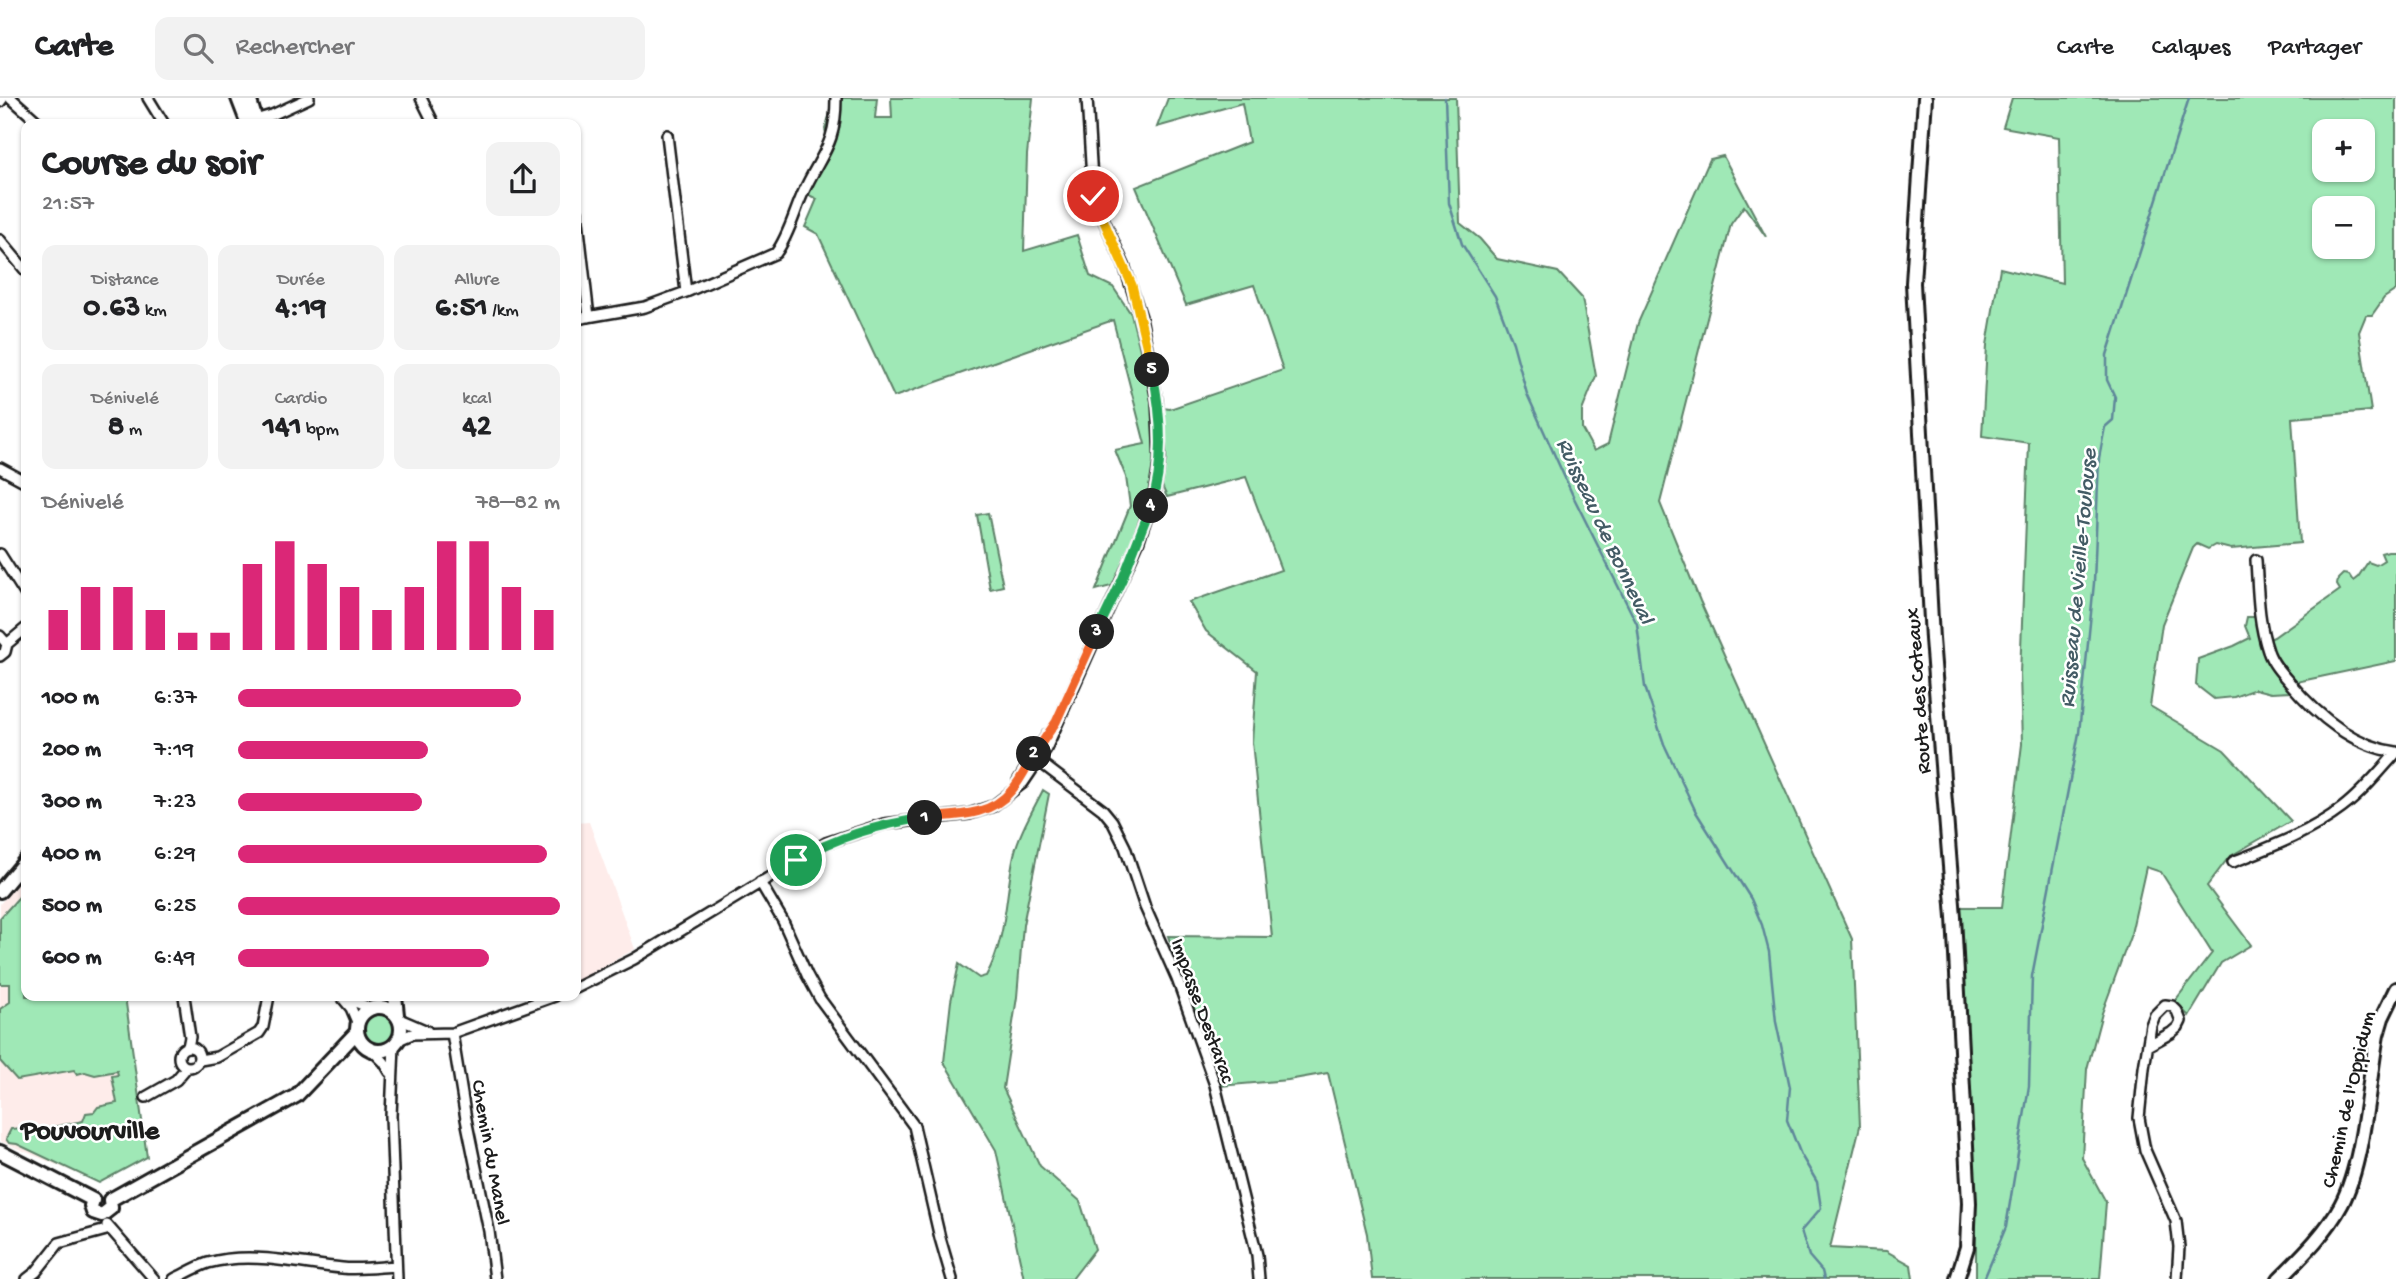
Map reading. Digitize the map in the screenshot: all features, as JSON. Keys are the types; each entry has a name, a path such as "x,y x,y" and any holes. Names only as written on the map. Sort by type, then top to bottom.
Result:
{"street":[{"path":"11,98 34,119"},
{"path":"148,98 161,119"},
{"path":"238,98 250,119"},
{"path":"249,98 252,119"},
{"path":"262,119 309,98"},
{"path":"421,98 432,119"},
{"path":"581,318 633,310 686,292 776,253 782,245 803,192 830,144 836,118 836,98"},
{"path":"1011,791 1034,761 1056,722 1138,542 1154,495 1160,458 1157,401 1141,317 1124,265 1093,196 1087,98"},
{"name":"Route des Coteaux","path":"1925,98 1913,283 1932,639 1954,918 1969,1203 1967,1247 1956,1279"},
{"path":"667,135 686,292"},
{"path":"0,240 21,265"},
{"path":"581,247 589,317"},
{"path":"0,468 21,479"},
{"path":"0,554 21,587"},
{"path":"2256,560 2261,625 2268,653 2277,669 2306,702 2330,722 2362,742 2396,753"},
{"path":"0,656 5,652 7,644 21,632"},
{"path":"0,636 7,644"},
{"path":"2233,862 2285,842 2343,807 2396,753"},
{"path":"581,986 634,959 826,843 884,824 982,811 993,806 1032,771 1034,761"},
{"name":"Impasse Destarac","path":"1034,761 1094,801 1112,821 1125,847 1145,908 1177,979 1215,1085 1257,1255 1259,1279"},
{"name":"Impasse Destarac","path":"1032,771 1063,782"},
{"path":"0,891 21,866"},
{"path":"760,881 820,999 914,1126 952,1279"},
{"name":"Chemin de l'Oppidum","path":"2279,1279 2318,1238 2343,1202 2358,1153 2377,1035 2396,989"},
{"path":"185,1001 190,1038 188,1047"},
{"path":"200,1060 197,1050 188,1047 182,1049 179,1055 181,1064 193,1067 200,1060 217,1057 259,1034 268,1001"},
{"path":"346,1001 351,1008 362,1044 384,1062 391,1074"},
{"path":"352,1001 363,1007 389,1009 412,1026 432,1032"},
{"path":"110,1200 296,1096 331,1061 357,1027 362,1014 381,1001"},
{"path":"396,1001 401,1033 396,1042 391,1074 397,1279"},
{"path":"331,1061 353,1050 386,1050 412,1034 452,1032 541,1001"},
{"path":"2149,1045 2178,1027 2181,1021 2172,1006 2165,1005 2155,1015 2151,1025 2139,1118 2145,1150 2176,1221 2179,1247 2177,1279"},
{"name":"Chemin du Manel","path":"452,1032 466,1119 489,1231 495,1279"},
{"path":"146,1097 176,1080 187,1067"},
{"path":"0,1152 93,1200"},
{"path":"103,1195 110,1200 111,1209 102,1215 93,1212 91,1206 93,1200 103,1195"},
{"path":"102,1215 106,1230 154,1279"},
{"path":"27,1279 59,1243 106,1230"},
{"path":"174,1279 208,1263 228,1260 267,1259 343,1269 395,1266"}],"shaded area":[{"path":"589,822 635,949 581,978 581,823"},
{"path":"21,880 21,1001 126,1001 147,1157 99,1183 0,1141 0,904"}],"green space":[{"path":"835,98 877,98 875,118 892,118 891,98 1033,98 1027,155 1024,251 1077,235 1090,276 1113,287 1131,314 1154,406 1150,495 1115,585 1096,590 1130,506 1126,477 1115,450 1145,444 1113,320 894,397 818,234 805,227 817,199 803,192 828,142 825,129"},
{"path":"1168,98 1456,98 1460,223 1480,239 1497,259 1558,272 1582,298 1596,376 1582,411 1582,429 1594,451 1608,444 1638,323 1710,159 1723,156 1766,237 1744,206 1731,224 1660,503 1700,601 1852,939 1860,1126 1830,1248 1886,1251 1911,1265 1913,1279 1372,1279 1367,1234 1328,1073 1288,1080 1220,1086 1168,936 1272,937 1252,742 1257,671 1206,631 1189,602 1281,570 1246,477 1167,497 1161,484 1166,456 1162,408 1170,409 1283,370 1254,285 1186,305 1136,187 1249,142 1242,103 1157,127"},
{"path":"2012,98 2396,98 2396,290 2384,298 2372,315 2366,315 2359,332 2371,411 2292,418 2300,543 2231,549 2215,545 2208,549 2197,544 2162,624 2150,706 2224,750 2291,821 2229,857 2207,886 2251,945 2221,963 2189,1016 2174,1002 2212,953 2161,872 2146,867 2131,934 2102,1013 2087,1069 2082,1158 2106,1202 2100,1279 1976,1279 1976,1211 1959,907 2002,907 2022,744 2020,674 2029,443 1982,436 1987,345 2000,268 2062,283 2059,137 2003,127"},
{"path":"988,513 1003,586 990,589 977,515"},
{"path":"2396,551 2396,661 2287,684 2290,692 2271,693 2255,689 2234,697 2214,699 2196,685 2198,659 2250,638 2245,626 2247,617 2256,617 2262,642 2274,637 2340,590 2338,579 2343,574 2349,575 2353,581 2368,562 2376,565 2384,560 2381,553"},
{"path":"1043,790 1049,794 1023,925 1017,997 1003,1088 1040,1166 1080,1201 1095,1249 1072,1279 1024,1279 996,1150 944,1062 951,1001 959,964 979,978 986,976 993,962 1002,932 1016,847"},
{"path":"21,895 21,1001 126,1001 147,1157 99,1183 17,1144 9,1143 6,1139 11,1129 22,1128 28,1132 83,1121 86,1113 117,1103 112,1076 118,1075 117,1071 95,1075 85,1072 77,1074 74,1070 17,1080 0,1061 0,1009 10,1002 10,984 0,984 0,918"},
{"path":"379,1012 390,1017 395,1028 390,1039 379,1044 368,1039 363,1028 368,1017"}],"waterway":[{"name":"Ruisseau de Bonneval","path":"1445,98 1449,203 1462,244 1495,296 1513,343 1527,394 1574,498 1637,624 1645,687 1664,744 1696,812 1751,899 1762,925 1769,952 1776,1022 1790,1087 1787,1120 1801,1155 1817,1182 1821,1208 1801,1231 1809,1256 1822,1271 1824,1279"},
{"name":"Ruisseau de Vieille-Toulouse","path":"1984,1279 2006,1227 2029,1086 2032,976 2079,733 2094,583 2099,458 2105,427 2113,420 2115,397 2107,380 2107,355 2189,98"}],"district":[{"name":"Pouvourville","path":"90,1128"}],"route":[{"path":"796,860 826,843 884,824 969,814 982,811 1003,799 1056,722 1122,580 1154,495 1159,474 1160,429 1154,378 1132,285 1093,196"}]}
